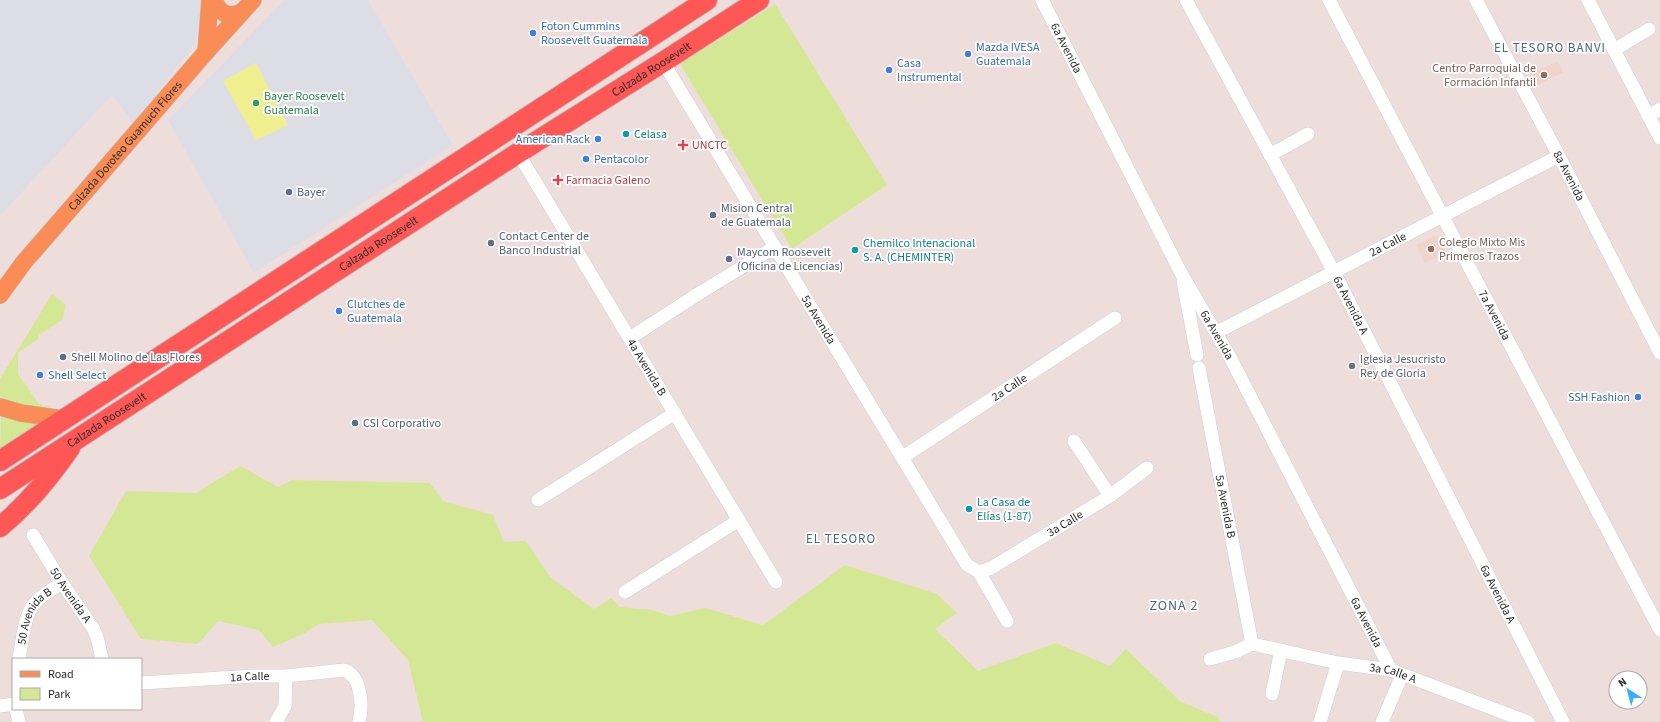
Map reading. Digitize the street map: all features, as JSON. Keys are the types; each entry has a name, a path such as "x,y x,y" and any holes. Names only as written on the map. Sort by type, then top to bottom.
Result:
{"highway":[{"name":"Calzada Roosevelt","path":"0,460 706,0"},
{"path":"574,119 604,89 621,75 738,0"},
{"name":"Calzada Roosevelt","path":"0,489 518,153 574,119 759,0"},
{"path":"286,275 308,263 315,265 316,268 314,276 297,297"},
{"path":"0,527 27,502 57,468 75,440"}],"main road":[{"path":"206,52 210,0"},
{"path":"214,0 218,8 225,14 235,15 248,6"},
{"name":"Calzada Doroteo Guamuch Flores","path":"0,295 24,262 206,52 248,6"},
{"path":"0,407 21,414 63,419"}],"street":[{"name":"6a Avenida","path":"1042,0 1181,273 1217,332 1397,673"},
{"name":"6a Avenida A","path":"1186,0 1334,272 1563,722"},
{"name":"7a Avenida","path":"1329,0 1660,630"},
{"name":"8a Avenida","path":"1476,0 1559,156 1660,354"},
{"path":"1588,0 1660,138"},
{"path":"1614,50 1649,30"},
{"name":"5a Avenida","path":"663,62 903,456 967,565 979,572"},
{"path":"1648,116 1660,109"},
{"path":"1270,155 1308,134"},
{"name":"4a Avenida B","path":"518,153 776,582"},
{"name":"2a Calle","path":"1217,332 1559,156"},
{"path":"630,338 775,247"},
{"path":"1181,273 1197,355"},
{"name":"2a Calle","path":"903,456 1115,318"},
{"name":"5a Avenida B","path":"1198,368 1252,644"},
{"path":"538,500 675,413"},
{"path":"1074,441 1110,496"},
{"name":"3a Calle","path":"979,572 991,568 1110,496 1147,468"},
{"path":"625,592 739,520"},
{"name":"50 Avenida A","path":"33,535 62,583 93,628 97,637 102,658"},
{"path":"979,572 1007,621"},
{"name":"50 Avenida B","path":"19,658 27,621 34,604 44,594 62,583"},
{"path":"1210,659 1235,652 1252,644"},
{"name":"3a Calle A","path":"1252,644 1397,673 1528,722"},
{"path":"1272,694 1281,650"},
{"path":"1320,722 1338,662"},
{"name":"1a Calle","path":"142,684 254,676 286,676 344,670 351,672 356,678 361,699 359,722"},
{"path":"1382,722 1397,673"},
{"path":"276,722 285,706 286,676"},
{"path":"0,706 12,704"},
{"path":"16,710 19,722"}],"shaded area":[{"path":"0,0 203,0 195,44 133,123 112,95 0,216"},
{"name":"Bayer Roosevelt Guatemala","path":"284,0 368,0 453,145 254,273 168,120"},
{"name":"Centro Parroquial de Formación Infantil","path":"1558,61 1563,72 1531,89 1523,77"},
{"name":"Bayer Roosevelt Guatemala","path":"256,63 288,125 256,140 223,81"},
{"name":"Colegio Mixto Mis Primeros Trazos","path":"1436,235 1447,253 1425,263 1416,245"}],"green space":[{"path":"775,4 887,185 792,249 680,64"},
{"name":"Shell Molino de Las Flores","path":"52,294 66,305 62,320 39,335 38,339 18,353 18,374 39,404 44,406 52,405 40,409 18,405 0,396 0,379"},
{"path":"1,417 9,418 48,419 0,449"},
{"path":"240,466 278,487 292,480 430,483 443,501 493,515 504,542 526,541 551,578 594,609 611,598 620,607 653,610 670,616 705,608 763,625 845,565 937,594 957,613 935,629 978,671 1056,643 1110,666 1126,649 1181,702 1218,717 1221,722 423,722 408,660 372,620 319,624 303,634 273,647 259,630 218,621 198,644 141,639 89,556 126,491 196,493"}],"place":[{"name":"Foton Cummins Roosevelt Guatemala","path":"533,33"},
{"name":"Mazda IVESA Guatemala","path":"968,54"},
{"name":"Casa Instrumental","path":"889,70"},
{"name":"Centro Parroquial de Formación Infantil","path":"1544,75"},
{"name":"Bayer Roosevelt Guatemala","path":"256,103"},
{"name":"Celasa","path":"626,134"},
{"name":"American Rack","path":"598,139"},
{"name":"UNCTC","path":"683,145"},
{"name":"Pentacolor","path":"586,159"},
{"name":"Farmacia Galeno","path":"558,180"},
{"name":"Bayer","path":"289,192"},
{"name":"Mision Central de Guatemala","path":"713,215"},
{"name":"Contact Center de Banco Industrial","path":"491,243"},
{"name":"Colegio Mixto Mis Primeros Trazos","path":"1431,249"},
{"name":"Chemilco Intenacional S. A. (CHEMINTER)","path":"855,250"},
{"name":"Maycom Roosevelt (Oficina de Licencias)","path":"729,259"},
{"name":"Clutches de Guatemala","path":"339,311"},
{"name":"Shell Molino de Las Flores","path":"63,357"},
{"name":"Iglesia Jesucristo Rey de Gloria","path":"1352,366"},
{"name":"Shell Select","path":"40,375"},
{"name":"SSH Fashion","path":"1638,397"},
{"name":"CSI Corporativo","path":"355,423"},
{"name":"La Casa de Elías (1-87)","path":"969,509"}],"district":[{"name":"EL TESORO BANVI","path":"1550,47"},
{"name":"EL TESORO","path":"841,538"},
{"name":"ZONA 2","path":"1174,605"}]}
